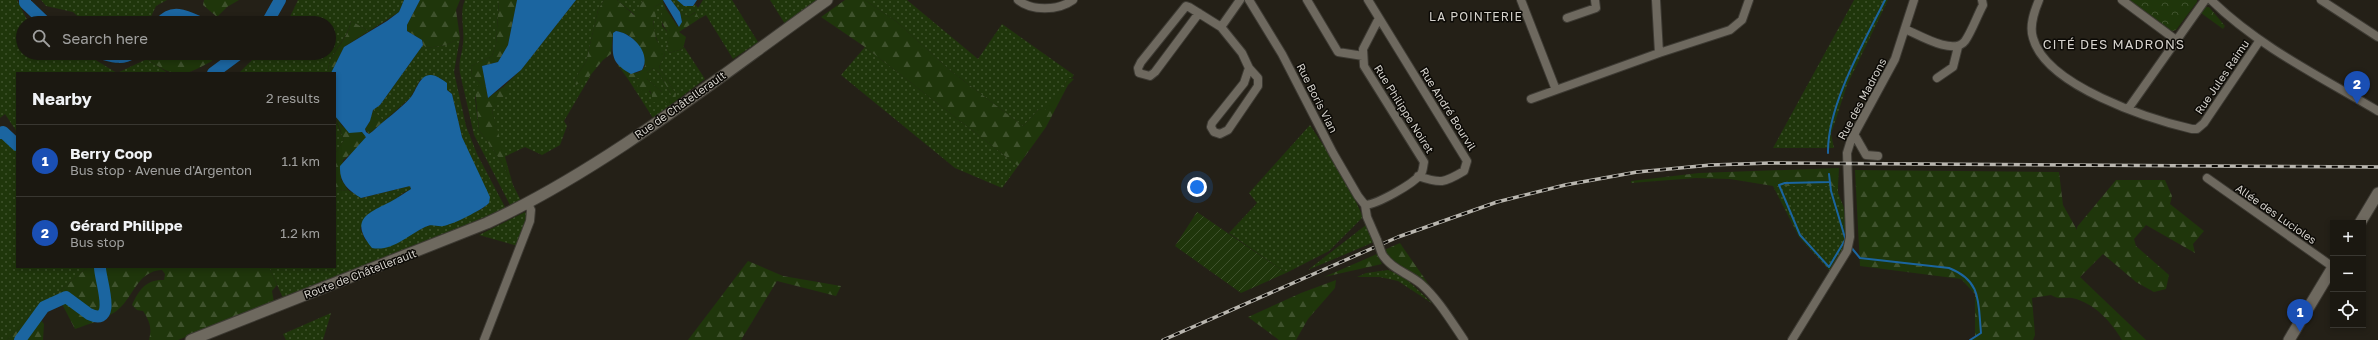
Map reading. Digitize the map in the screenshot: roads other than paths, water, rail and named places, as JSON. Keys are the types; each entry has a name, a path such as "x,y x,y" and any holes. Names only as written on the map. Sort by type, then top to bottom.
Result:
{"main road":[{"name":"Rue de Châtellerault","path":"528,204 606,156 827,0"},
{"path":"2362,220 2378,193"},
{"name":"Route de Châtellerault","path":"190,340 487,223 528,204"},
{"path":"2288,340 2330,272"}],"street":[{"path":"1018,0 1029,8 1062,6 1072,0"},
{"path":"1221,27 1240,0"},
{"name":"Rue Boris Vian","path":"1250,0 1282,54 1333,153 1358,196 1365,205 1367,217 1382,254 1389,263 1420,283 1428,291 1464,340"},
{"path":"1307,0 1338,52 1364,56"},
{"name":"Rue André Bourvil","path":"1368,0 1467,161 1464,171 1446,182 1434,182 1418,176"},
{"path":"1522,0 1556,90"},
{"path":"1567,18 1596,8 1595,0"},
{"path":"1656,0 1659,53"},
{"path":"1531,99 1659,53 1730,30 1742,20 1749,0"},
{"name":"Rue des Madrons","path":"1792,340 1847,251 1850,236 1846,158 1854,134 1895,60 1914,0"},
{"path":"1937,78 1953,66 1958,47 1964,42 1982,5 1982,0"},
{"name":"Rue Jules Raimu","path":"2039,0 2031,31 2037,49 2044,59 2072,81 2128,109 2192,129 2201,127 2260,40"},
{"path":"2122,0 2176,40"},
{"path":"2128,109 2204,0"},
{"path":"2211,0 2237,24 2260,40 2378,111"},
{"path":"2321,0 2378,37"},
{"path":"1199,13 1155,72 1150,76 1139,73 1138,68 1141,62 1186,6 1199,13 1221,27 1242,53 1249,68 1258,78 1258,86 1255,94 1228,130 1220,134 1214,132 1211,126 1212,122 1244,82 1249,68"},
{"name":"Rue Philippe Noiret","path":"1379,18 1363,49 1364,66 1422,157 1423,169 1418,176"},
{"path":"1905,29 1948,47 1958,47"},
{"path":"1854,134 1866,155 1878,156"},
{"path":"1365,205 1377,203 1418,176"},
{"name":"Allée des Lucioles","path":"2207,178 2330,265"},
{"path":"484,340 530,221 531,210 528,204"}],"water":[{"path":"404,0 420,0 407,25 407,31 422,40 423,45 380,105 373,110 370,121 365,129 366,132 369,134 402,106 411,97 424,77 431,75 439,78 447,83 447,90 452,94 462,137 490,197 489,203 460,220 443,226 427,226 400,242 386,248 379,249 372,248 365,239 361,225 363,219 374,210 411,189 410,186 361,198 348,189 345,185 341,177 340,166 366,137 362,132 349,133 336,117 336,72 332,72 344,47 399,12"},
{"path":"517,0 576,0 521,70 488,98 482,66 498,62 508,45"},
{"path":"663,0 671,0 680,12 682,22 679,27"},
{"path":"677,0 697,0 693,6 684,6"},
{"path":"616,31 628,36 639,45 644,57 642,70 631,74 624,70 616,61 613,52 613,33"}],"waterway":[{"path":"25,0 25,3 39,16"},
{"path":"271,16 280,0"},
{"path":"1828,153 1829,135 1840,95 1857,54 1885,0"},
{"path":"170,16 186,16"},
{"path":"214,72 231,60"},
{"path":"0,133 3,132 16,144"},
{"path":"1829,174 1831,191 1846,241"},
{"path":"1829,182 1785,183 1779,185 1800,235 1829,267 1845,240"},
{"path":"1850,246 1860,258 1949,268 1968,279 1973,286 1978,302 1981,333 1970,340"},
{"path":"20,340 44,307 66,297 89,314 98,316 103,314 105,300 100,268"}],"railway":[{"path":"1163,340 1398,237 1497,202 1565,185 1637,172 1711,165 1771,163 2378,167"}],"place":[{"name":"Gérard Philippe","path":"2357,104"},
{"name":"Berry Coop","path":"2300,332"}],"district":[{"name":"LA POINTERIE","path":"1476,17"},
{"name":"CITÉ DES MADRONS","path":"2114,44"}]}
